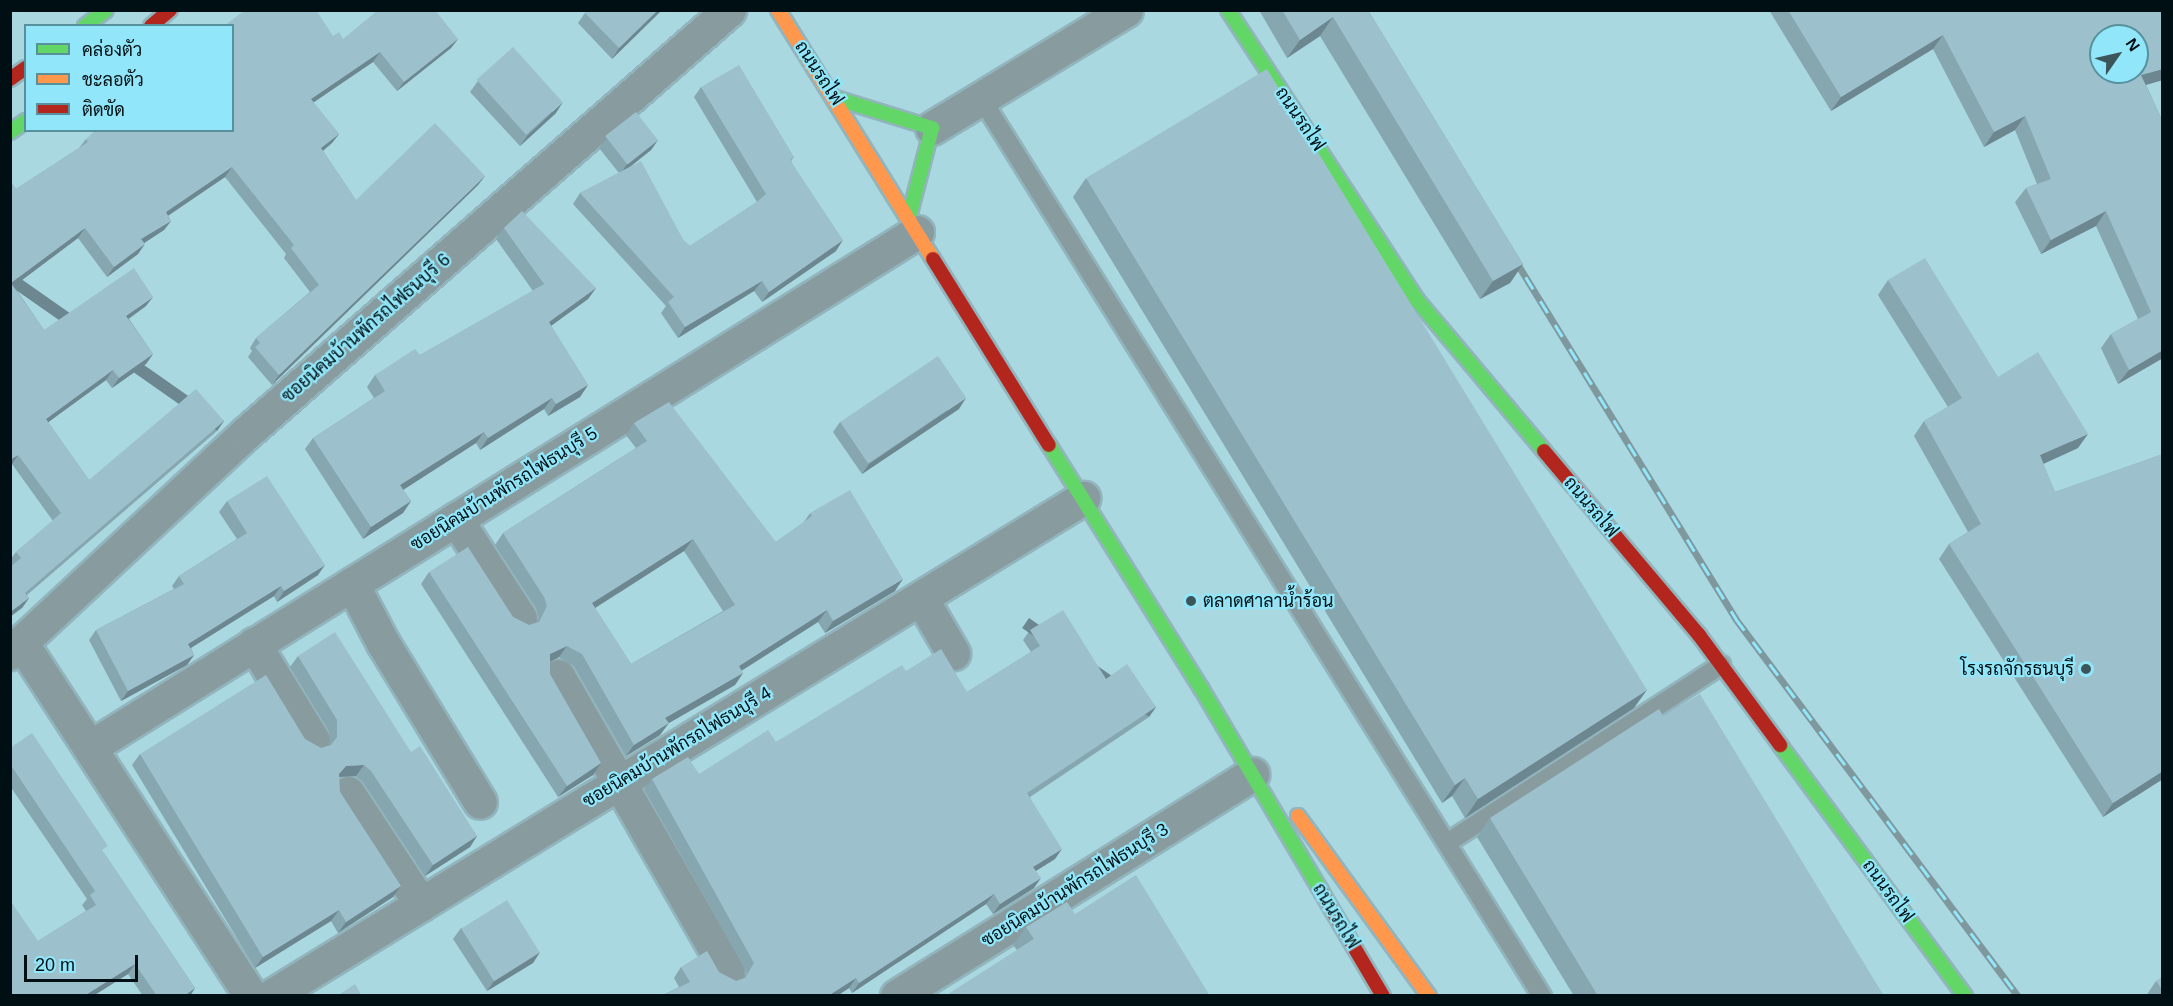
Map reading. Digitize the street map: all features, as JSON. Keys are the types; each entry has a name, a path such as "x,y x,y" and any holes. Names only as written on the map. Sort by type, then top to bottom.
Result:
{"street":[{"path":"88,24 106,10"},
{"path":"152,24 170,10"},
{"name":"ซอยนิคมบ้านพักรถไฟธนบุรี 6","path":"16,647 246,433 729,10"},
{"name":"ถนนรถไฟ","path":"778,10 1202,688 1265,782 1383,996"},
{"path":"913,224 932,128 1126,10"},
{"name":"ถนนรถไฟ","path":"1228,10 1417,300 1721,665 1965,996"},
{"path":"10,79 24,69"},
{"path":"835,98 932,128"},
{"path":"10,132 24,122"},
{"name":"ซอยนิคมบ้านพักรถไฟธนบุรี 5","path":"92,746 456,519 913,224"},
{"name":"ซอยนิคมบ้านพักรถไฟธนบุรี 4","path":"271,996 1083,498"},
{"path":"456,519 520,618"},
{"path":"352,584 383,643 480,802"},
{"path":"921,598 953,653"},
{"path":"254,645 313,740"},
{"path":"16,647 92,746 251,996"},
{"path":"558,676 621,781 728,972"},
{"path":"1202,688 1265,782"},
{"name":"ซอยนิคมบ้านพักรถไฟธนบุรี 3","path":"897,996 1265,782"},
{"path":"348,793 421,904"},
{"path":"1292,807 1429,996"}],"lane":[{"path":"981,98 1542,996"},
{"path":"1447,843 1721,665"}],"building":[{"path":"245,10 316,10 333,36 339,32 343,39 378,10 435,10 458,39 404,82 380,52 311,99 339,134 321,148 356,200 435,123 485,176 279,375 255,347 260,343 256,338 319,285 291,248 294,245 232,167 166,212 171,221 141,239 145,244 114,267 85,228 11,283 44,330 134,268 153,297 126,316 153,354 119,378 113,370 46,419 89,480 196,389 224,421 25,593 29,598 10,612 10,567 21,558 16,552 61,513 18,455 10,460 10,181 16,189 88,142 86,139 94,132 234,132 234,24 227,24"},
{"path":"587,10 658,10 619,48 585,13"},
{"path":"1282,10 1368,10 1523,264 1493,281 1333,17 1300,40"},
{"path":"1788,10 2163,10 2163,69 2149,73 2149,24 2089,24 2089,84 2145,84 2163,122 2163,350 2129,370 2111,334 2151,312 2106,211 2051,240 2026,188 2051,179 2025,116 1994,132 1943,35 1841,97"},
{"path":"513,47 563,102 526,135 477,80"},
{"path":"739,65 794,157 790,160 843,240 769,292 762,281 685,327 668,302 674,297 580,193 641,161 684,241 690,246 758,201 766,194 701,87"},
{"path":"1267,69 1647,690 1478,799 1465,778 1455,785 1086,178"},
{"path":"636,112 658,140 627,164 605,136"},
{"path":"522,211 596,288 549,322 588,385 556,404 552,398 488,438 484,432 400,485 411,501 371,527 313,438 385,391 375,375 415,349 420,355 544,284 504,228"},
{"name":"โรงรถจักรธนบุรี","path":"1925,258 1998,377 2038,352 2088,434 2040,455 2055,492 2163,454 2163,771 2113,803 1949,544 1981,524 1924,421 1962,398 1888,280"},
{"path":"938,356 966,397 868,463 840,422"},
{"path":"669,402 776,542 812,516 810,513 850,490 903,579 833,621 827,610 739,666 743,673 665,718 669,723 634,745 582,654 567,646 550,654 550,674 601,763 567,786 429,572 468,547 513,617 529,625 539,622 547,606 544,597 503,533 647,441 634,423","holes":["693,539 735,605 631,664 592,603"]},
{"path":"267,476 325,565 284,591 281,586 188,644 194,655 128,691 96,630 184,584 179,576 247,533 227,501"},
{"path":"1063,610 1106,679 1127,664 1156,707 1027,793 1062,849 1033,867 1041,878 1000,904 994,894 859,983 856,978 828,996 661,996 690,982 681,967 707,951 719,972 736,981 745,978 754,963 652,779 688,757 699,774 768,730 776,742 902,665 906,671 941,649 967,692 1040,646 1030,630"},
{"path":"335,632 411,752 420,746 477,836 433,865 371,771 364,765 346,766 339,774 340,792 401,886 346,922 339,910 263,957 140,754 266,675 305,739 321,748 331,745 337,737 337,720 298,656"},
{"path":"1700,694 1884,996 1598,996 1490,818 1659,709 1663,716"},
{"path":"32,733 108,846 102,850 195,988 184,996 157,996 135,964 84,996 10,996 10,900 38,941 96,905 90,895 95,891 10,764 10,748"},
{"path":"1136,875 1210,996 945,996 1034,939 1026,927 1067,902 1075,914"},
{"path":"507,900 540,953 494,981 461,929"},
{"path":"2163,977 2163,991 2156,981"},
{"path":"355,984 362,996 337,996"}],"railway":[{"path":"1511,253 1736,619 2018,996"}],"traffic: fast":[{"path":"88,24 106,10"},
{"path":"1228,10 1417,300 1544,451"},
{"path":"835,98 932,128 909,217"},
{"path":"10,132 24,122"},
{"path":"1049,445 1201,688 1322,893"},
{"path":"1780,745 1965,996"}],"traffic: slow":[{"path":"778,10 933,259"},
{"path":"1298,816 1429,996"}],"traffic: jam":[{"path":"153,24 170,10"},
{"path":"10,79 24,69"},
{"path":"933,259 1049,445"},
{"path":"1544,451 1699,635 1780,745"},
{"path":"1322,893 1383,996"}],"place":[{"name":"ตลาดศาลาน้ำร้อน","path":"1191,601"},
{"name":"โรงรถจักรธนบุรี","path":"2086,669"}]}
